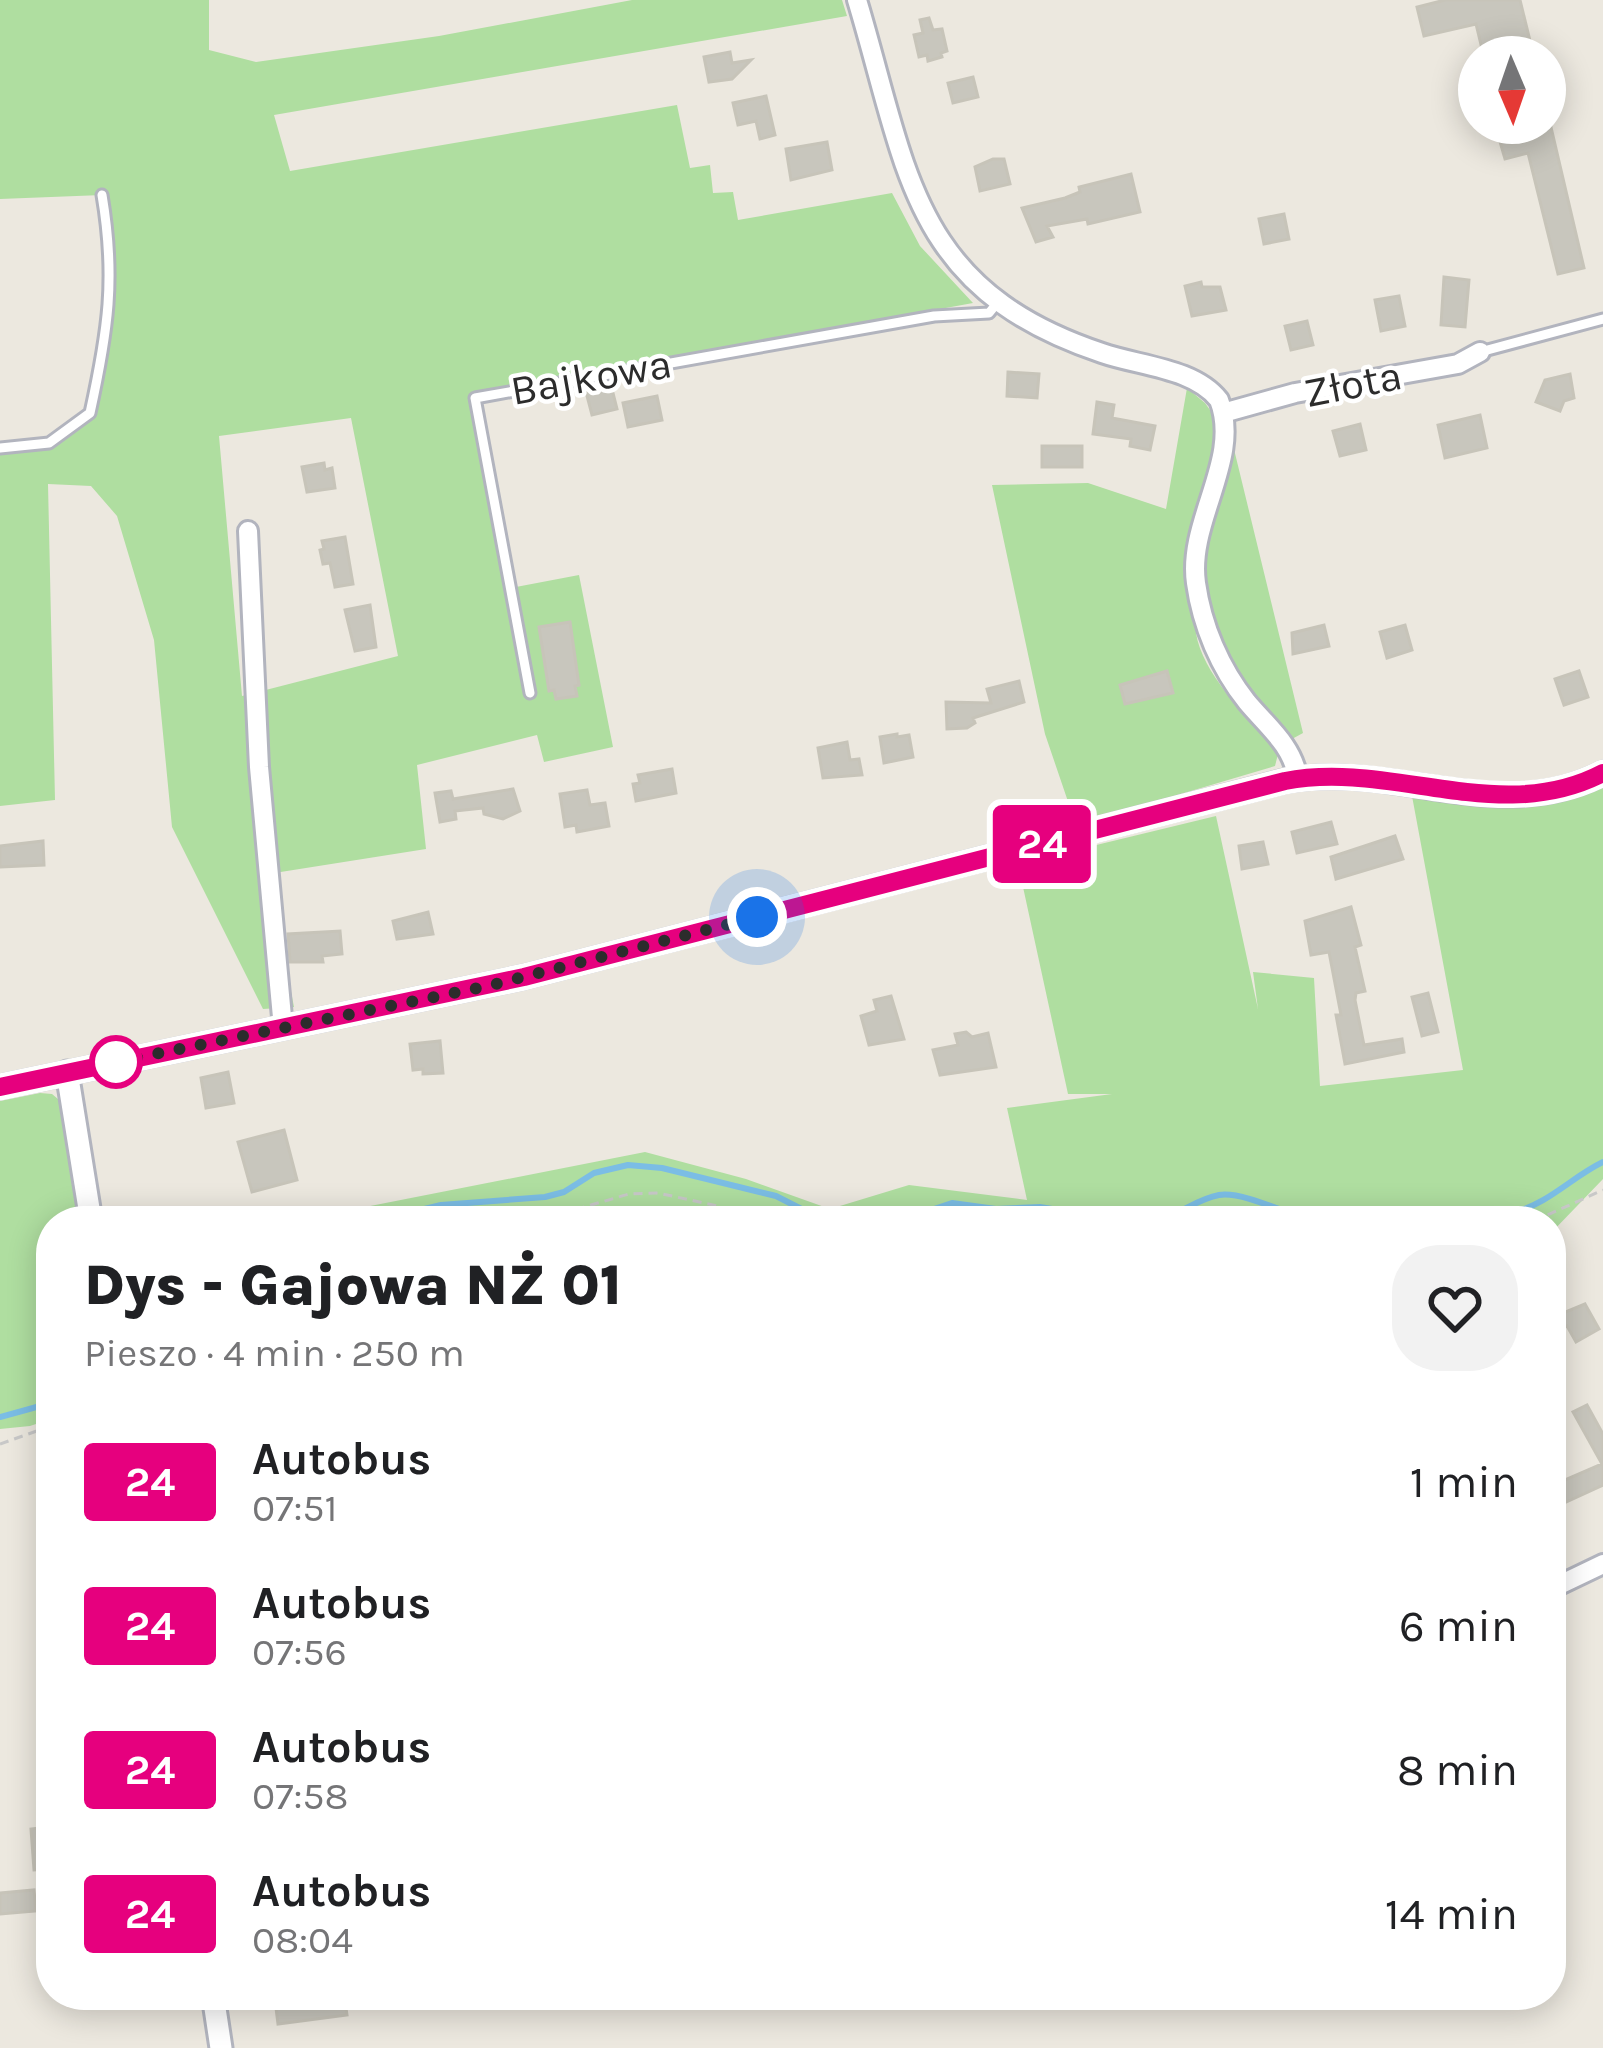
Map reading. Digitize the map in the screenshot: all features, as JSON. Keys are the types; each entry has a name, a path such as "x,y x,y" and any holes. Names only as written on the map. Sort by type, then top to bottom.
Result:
{"street":[{"path":"857,0 902,162 920,208 956,266 998,302 1037,326 1087,348 1200,383 1219,400 1224,440 1198,540 1196,586 1220,660 1290,752 1298,778"},
{"name":"Złota","path":"1223,413 1295,394 1458,364 1480,352"},
{"path":"248,531 260,767 283,1028"},
{"path":"0,1087 524,977 1298,778 1346,774 1510,796 1560,791 1603,772"},
{"path":"67,1072 89,1206"},
{"path":"1566,1582 1603,1564"},
{"path":"215,2010 221,2048"}],"lane":[{"path":"0,448 49,442 89,413 105,345 112,256 102,195"},
{"name":"Bajkowa","path":"530,693 475,398 934,316 989,313 998,302"},
{"path":"1480,352 1603,319"}],"path":[{"path":"1566,1207 1603,1190"},
{"path":"588,1206 629,1194 658,1193 718,1206"},
{"path":"0,1444 36,1431"}],"green space":[{"path":"0,0 209,0 209,50 256,62 439,36 632,0 842,0 847,16 274,115 290,171 677,105 690,168 710,165 713,193 733,192 738,220 892,193 920,246 973,303 469,395 506,589 579,575 613,747 544,762 537,735 417,765 426,849 268,874 294,1007 263,1009 172,827 154,640 117,516 91,486 48,484 55,800 0,806 0,448 49,443 89,413 112,256 102,195 0,199","holes":["351,418 398,656 242,696 219,436"]},
{"path":"1187,388 1205,403 1232,441 1303,733 1292,739 1248,690 1215,628 1196,633 1218,681 1278,754 1275,766 1076,825 1045,734 992,485 1088,483 1166,509"},
{"path":"1603,781 1603,1179 1566,1217 1566,1206 840,1206 909,1185 1027,1200 1007,1108 1112,1094 1068,1094 1018,864 1216,816 1258,1009 1253,972 1314,978 1320,1086 1463,1070 1412,796 1509,805 1579,792"},
{"path":"40,1093 52,1094 64,1104 80,1206 36,1206 36,1424 0,1429 0,1101"},
{"path":"645,1152 746,1179 822,1206 370,1206"}],"building":[{"path":"1445,0 1520,0 1529,36 1479,36 1476,24 1424,36 1417,7"},
{"path":"929,18 933,30 942,29 947,51 928,61 927,55 919,57 914,35 923,33 920,20"},
{"path":"730,52 732,63 751,60 732,79 709,82 704,57"},
{"path":"973,77 978,97 953,103 948,83"},
{"path":"766,96 775,135 760,139 756,121 738,125 733,103"},
{"path":"827,142 832,170 791,180 786,149"},
{"path":"1501,144 1555,144 1584,268 1558,274 1528,153 1505,159"},
{"path":"1004,159 1010,184 980,191 975,167"},
{"path":"1131,174 1140,212 1088,224 1087,219 1047,226 1053,237 1036,242 1022,208"},
{"path":"1284,214 1289,239 1264,244 1259,219"},
{"path":"1444,277 1469,280 1465,327 1441,325"},
{"path":"1201,282 1202,287 1220,287 1226,310 1192,316 1185,286"},
{"path":"1399,296 1405,326 1381,331 1375,300"},
{"path":"1307,321 1313,345 1291,350 1285,326"},
{"path":"1008,372 1039,374 1037,398 1007,396"},
{"path":"1570,374 1574,398 1564,401 1560,411 1536,402 1545,380"},
{"path":"611,385 617,409 592,415 586,392"},
{"path":"657,396 662,420 628,427 623,403"},
{"path":"1097,402 1114,405 1112,418 1155,426 1150,450 1130,446 1131,439 1093,434"},
{"path":"1480,415 1487,448 1445,458 1438,425"},
{"path":"1360,424 1366,450 1340,456 1333,431"},
{"path":"1042,446 1082,446 1082,467 1042,467"},
{"path":"324,463 325,470 332,468 335,488 307,492 302,467"},
{"path":"345,537 353,584 335,587 330,563 323,564 320,550 324,549 322,541"},
{"path":"370,605 376,647 355,651 345,610"},
{"path":"570,622 577,696 556,699 554,690 549,691 539,627"},
{"path":"1324,625 1329,646 1293,654 1292,633"},
{"path":"1405,625 1412,650 1387,658 1380,632"},
{"path":"1167,671 1173,693 1125,704 1120,685"},
{"path":"1579,671 1588,697 1564,705 1555,679"},
{"path":"1019,681 1024,702 973,718 975,723 967,728 947,729 946,702 991,703 987,689"},
{"path":"909,735 913,757 884,763 880,737"},
{"path":"847,742 850,760 859,759 862,775 823,778 818,748"},
{"path":"672,769 676,793 636,801 633,784 640,783 638,775"},
{"path":"513,789 520,811 503,819 484,814 483,808 455,811 456,819 440,822 435,793 451,791 453,799"},
{"path":"587,790 590,805 605,803 609,826 577,832 576,825 565,827 560,794"},
{"path":"1331,822 1337,844 1297,853 1292,832"},
{"path":"1395,836 1403,859 1336,879 1331,857"},
{"path":"43,841 44,865 0,867 0,846"},
{"path":"1263,842 1268,864 1242,869 1239,846"},
{"path":"1351,907 1361,945 1355,947 1365,991 1356,993 1355,1000 1364,1045 1402,1039 1404,1052 1345,1064 1329,952 1311,955 1305,921"},
{"path":"428,912 433,934 397,939 393,921"},
{"path":"340,931 342,954 322,956 323,962 290,962 288,934"},
{"path":"1428,993 1438,1032 1422,1036 1412,997"},
{"path":"891,996 904,1039 869,1045 861,1016 877,1011 874,1000"},
{"path":"966,1032 972,1037 988,1033 996,1067 940,1075 933,1050 958,1045 955,1034"},
{"path":"440,1041 443,1073 413,1070 410,1044"},
{"path":"228,1072 234,1103 206,1108 201,1078"},
{"path":"284,1130 297,1180 252,1192 238,1142"},
{"path":"1585,1304 1599,1329 1576,1342 1566,1326 1566,1312"},
{"path":"1587,1405 1603,1434 1603,1485 1566,1502 1566,1480 1602,1464 1573,1412"},
{"path":"36,1828 36,1870 34,1870 31,1829"},
{"path":"34,1890 36,1911 0,1914 0,1893"},
{"path":"276,2010 346,2010 347,2015 278,2024"}],"waterway":[{"path":"1529,1206 1603,1162"},
{"path":"437,1206 545,1197 564,1192 594,1173 628,1165 662,1168 776,1196 796,1206"},
{"path":"1191,1206 1219,1195 1269,1206"},
{"path":"943,1206 974,1206"},
{"path":"0,1417 36,1407"}],"bus line":[{"name":"24","path":"0,1087 524,977 1309,776 1336,774 1491,796 1524,796 1560,791 1603,773"}],"route":[{"path":"116,1062 488,986 757,917"}]}
